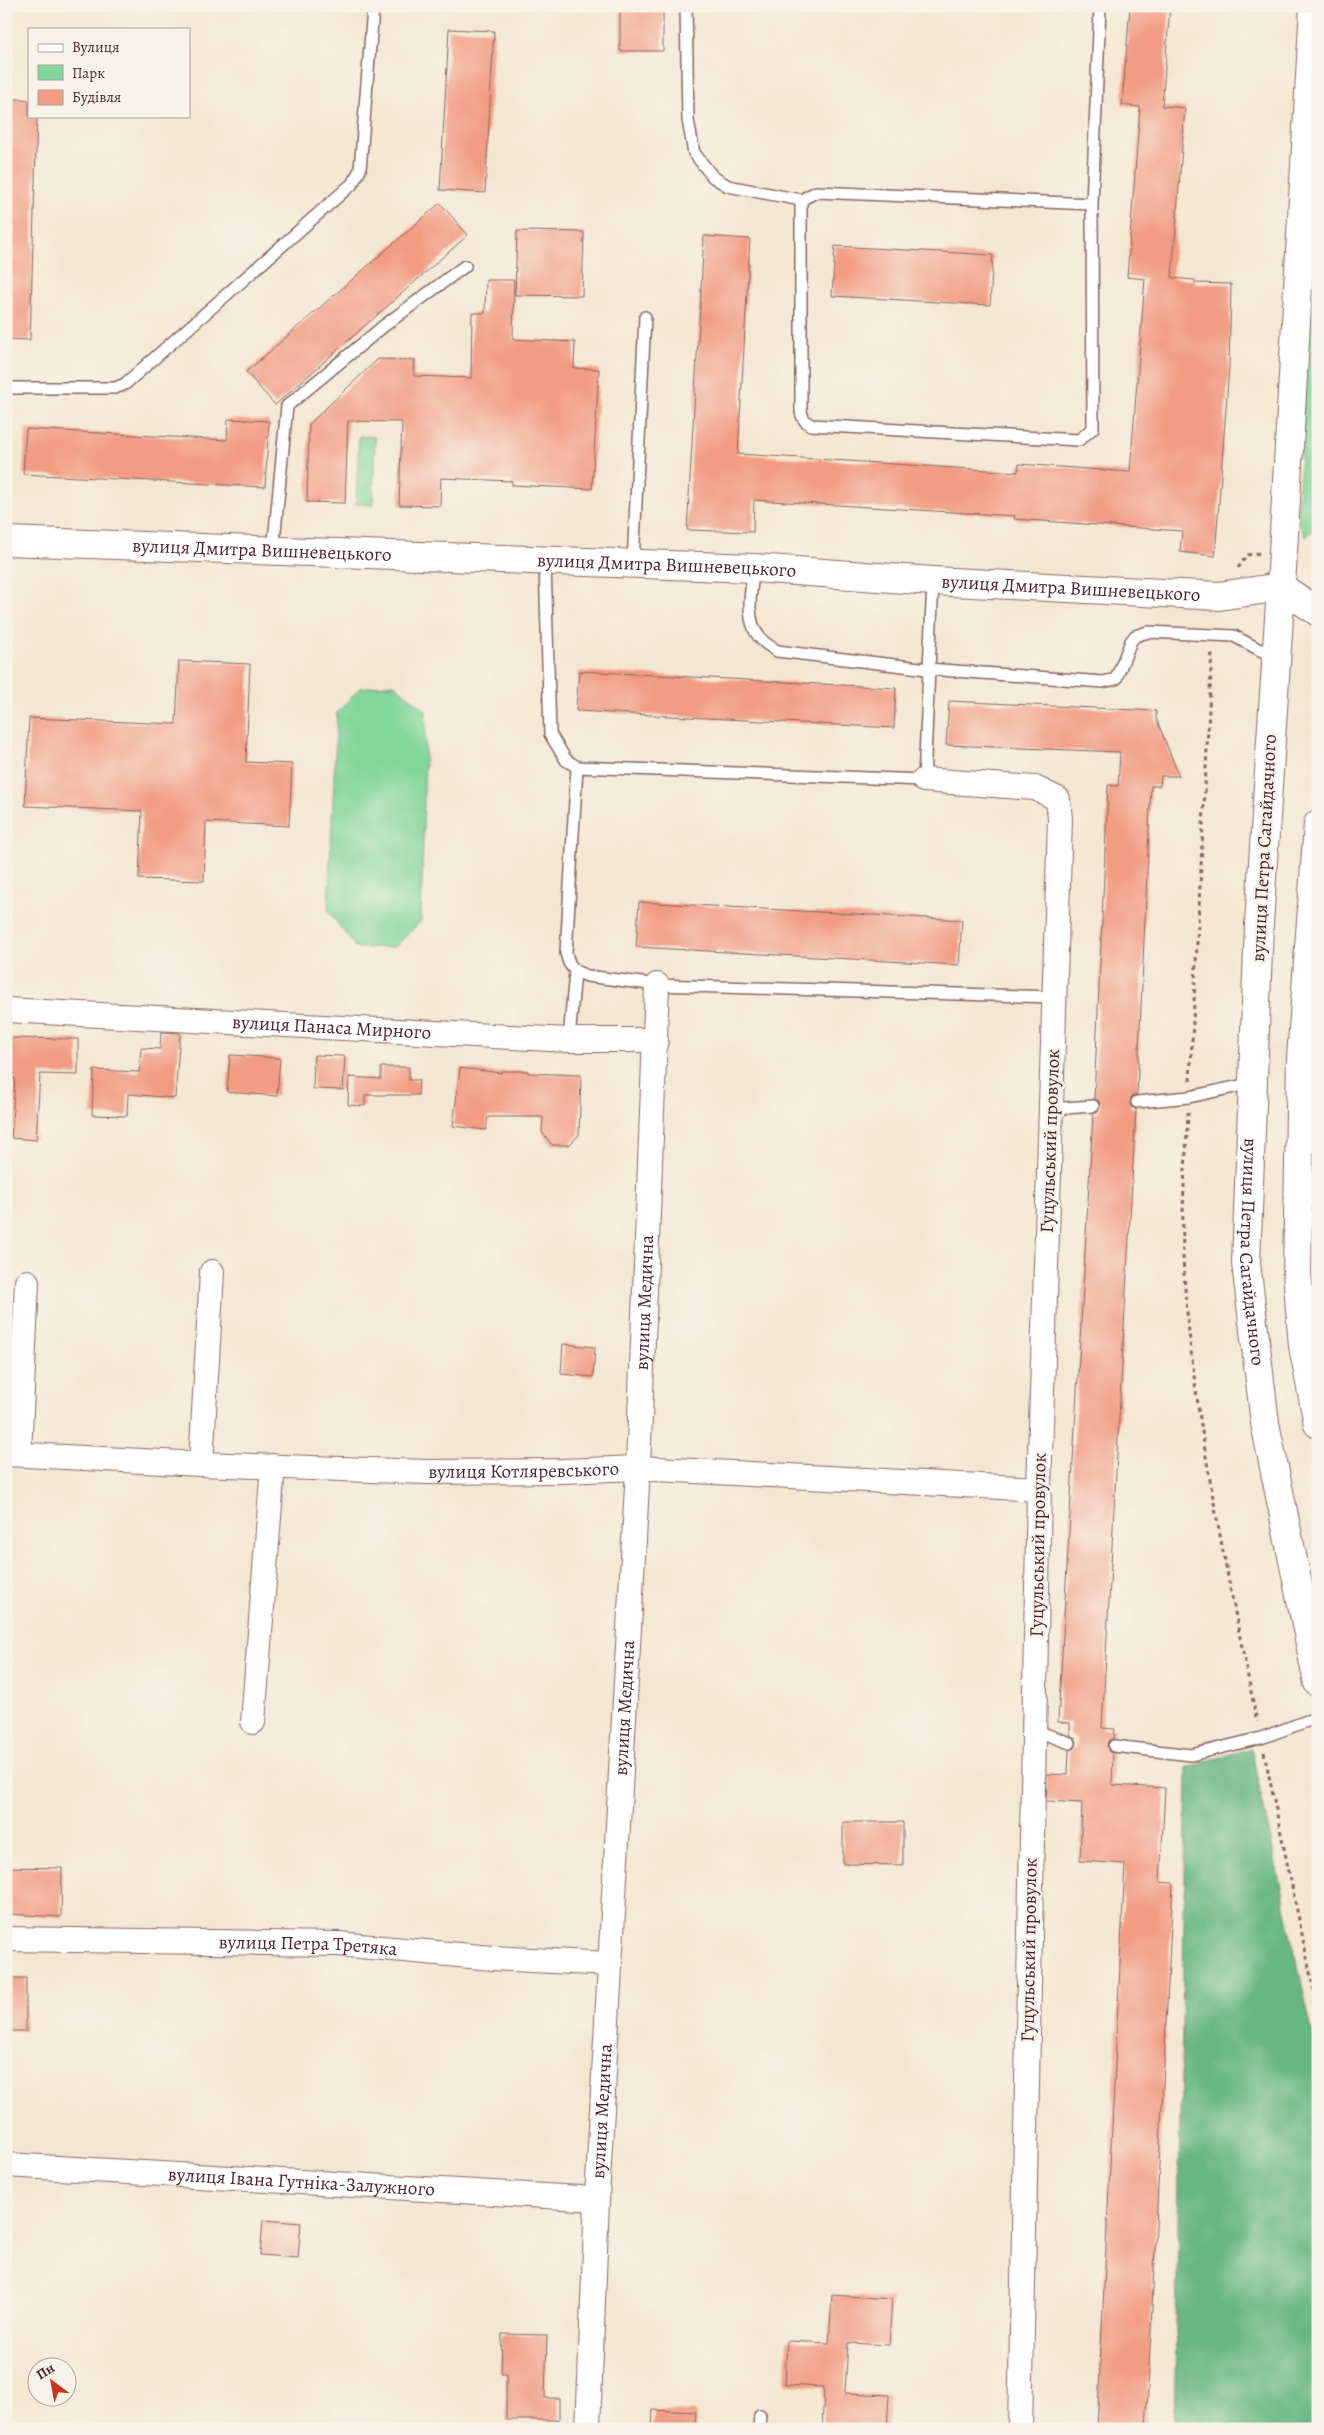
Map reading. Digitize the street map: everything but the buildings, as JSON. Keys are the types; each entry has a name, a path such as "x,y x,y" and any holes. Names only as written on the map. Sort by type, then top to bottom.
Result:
{"street":[{"name":"вулиця Петра Сагайдачного","path":"1314,6 1281,587 1259,924 1246,1263 1265,1423 1318,1684"},
{"name":"вулиця Дмитра Вишневецького","path":"6,541 545,562 754,568 933,581 1219,596 1281,587"},
{"path":"1281,587 1318,612"},
{"name":"Гуцульський провулок","path":"924,780 1035,788 1058,799 1060,819 1039,1489 1020,2429"},
{"path":"1318,824 1305,1058 1297,1272 1304,1346 1318,1424"},
{"name":"вулиця Медична","path":"588,2429 597,2199 638,1468 657,986"},
{"name":"вулиця Панаса Мирного","path":"6,1010 568,1040 656,1040"},
{"path":"202,1464 212,1272"},
{"path":"12,1454 27,1282"},
{"name":"вулиця Котляревського","path":"12,1454 202,1464 428,1472 562,1471 638,1468 1039,1489"},
{"path":"253,1722 273,1466"},
{"name":"вулиця Петра Третяка","path":"6,1939 338,1944 492,1958 610,1964"},
{"name":"вулиця Івана Гутніка-Залужного","path":"6,2165 597,2199"}],"lane":[{"path":"686,6 688,120 694,153 712,177 728,186 800,200 816,192 1092,204"},
{"path":"800,200 801,415 807,423 821,426 1079,440 1093,428 1092,204 1100,6"},
{"path":"6,388 115,388 126,384 352,184 360,170 373,9"},
{"path":"273,552 287,406 385,325 465,266"},
{"path":"633,564 645,317"},
{"path":"545,562 550,734 566,760 577,767 924,780 933,581"},
{"path":"754,568 750,601 755,629 760,639 777,651 928,668 1109,681 1116,679 1135,636 1148,632 1234,636 1276,659"},
{"path":"577,767 566,953 569,963 575,971 587,976 657,986 1054,997"},
{"path":"568,1040 575,971"},
{"path":"1137,1102 1189,1097 1253,1083"},
{"path":"1051,1109 1093,1106"},
{"path":"1114,1746 1191,1755 1261,1738 1318,1717"},
{"path":"1034,1730 1070,1743"},
{"path":"759,2429 760,2416"}],"green space":[{"path":"1318,163 1318,524 1306,537 1297,520"},
{"path":"359,436 375,437 373,505 356,504"},
{"path":"394,684 426,711 421,921 395,947 356,948 328,910 337,713 360,688"},
{"path":"1251,1748 1318,2059 1318,2429 1174,2429 1187,1767"}]}
